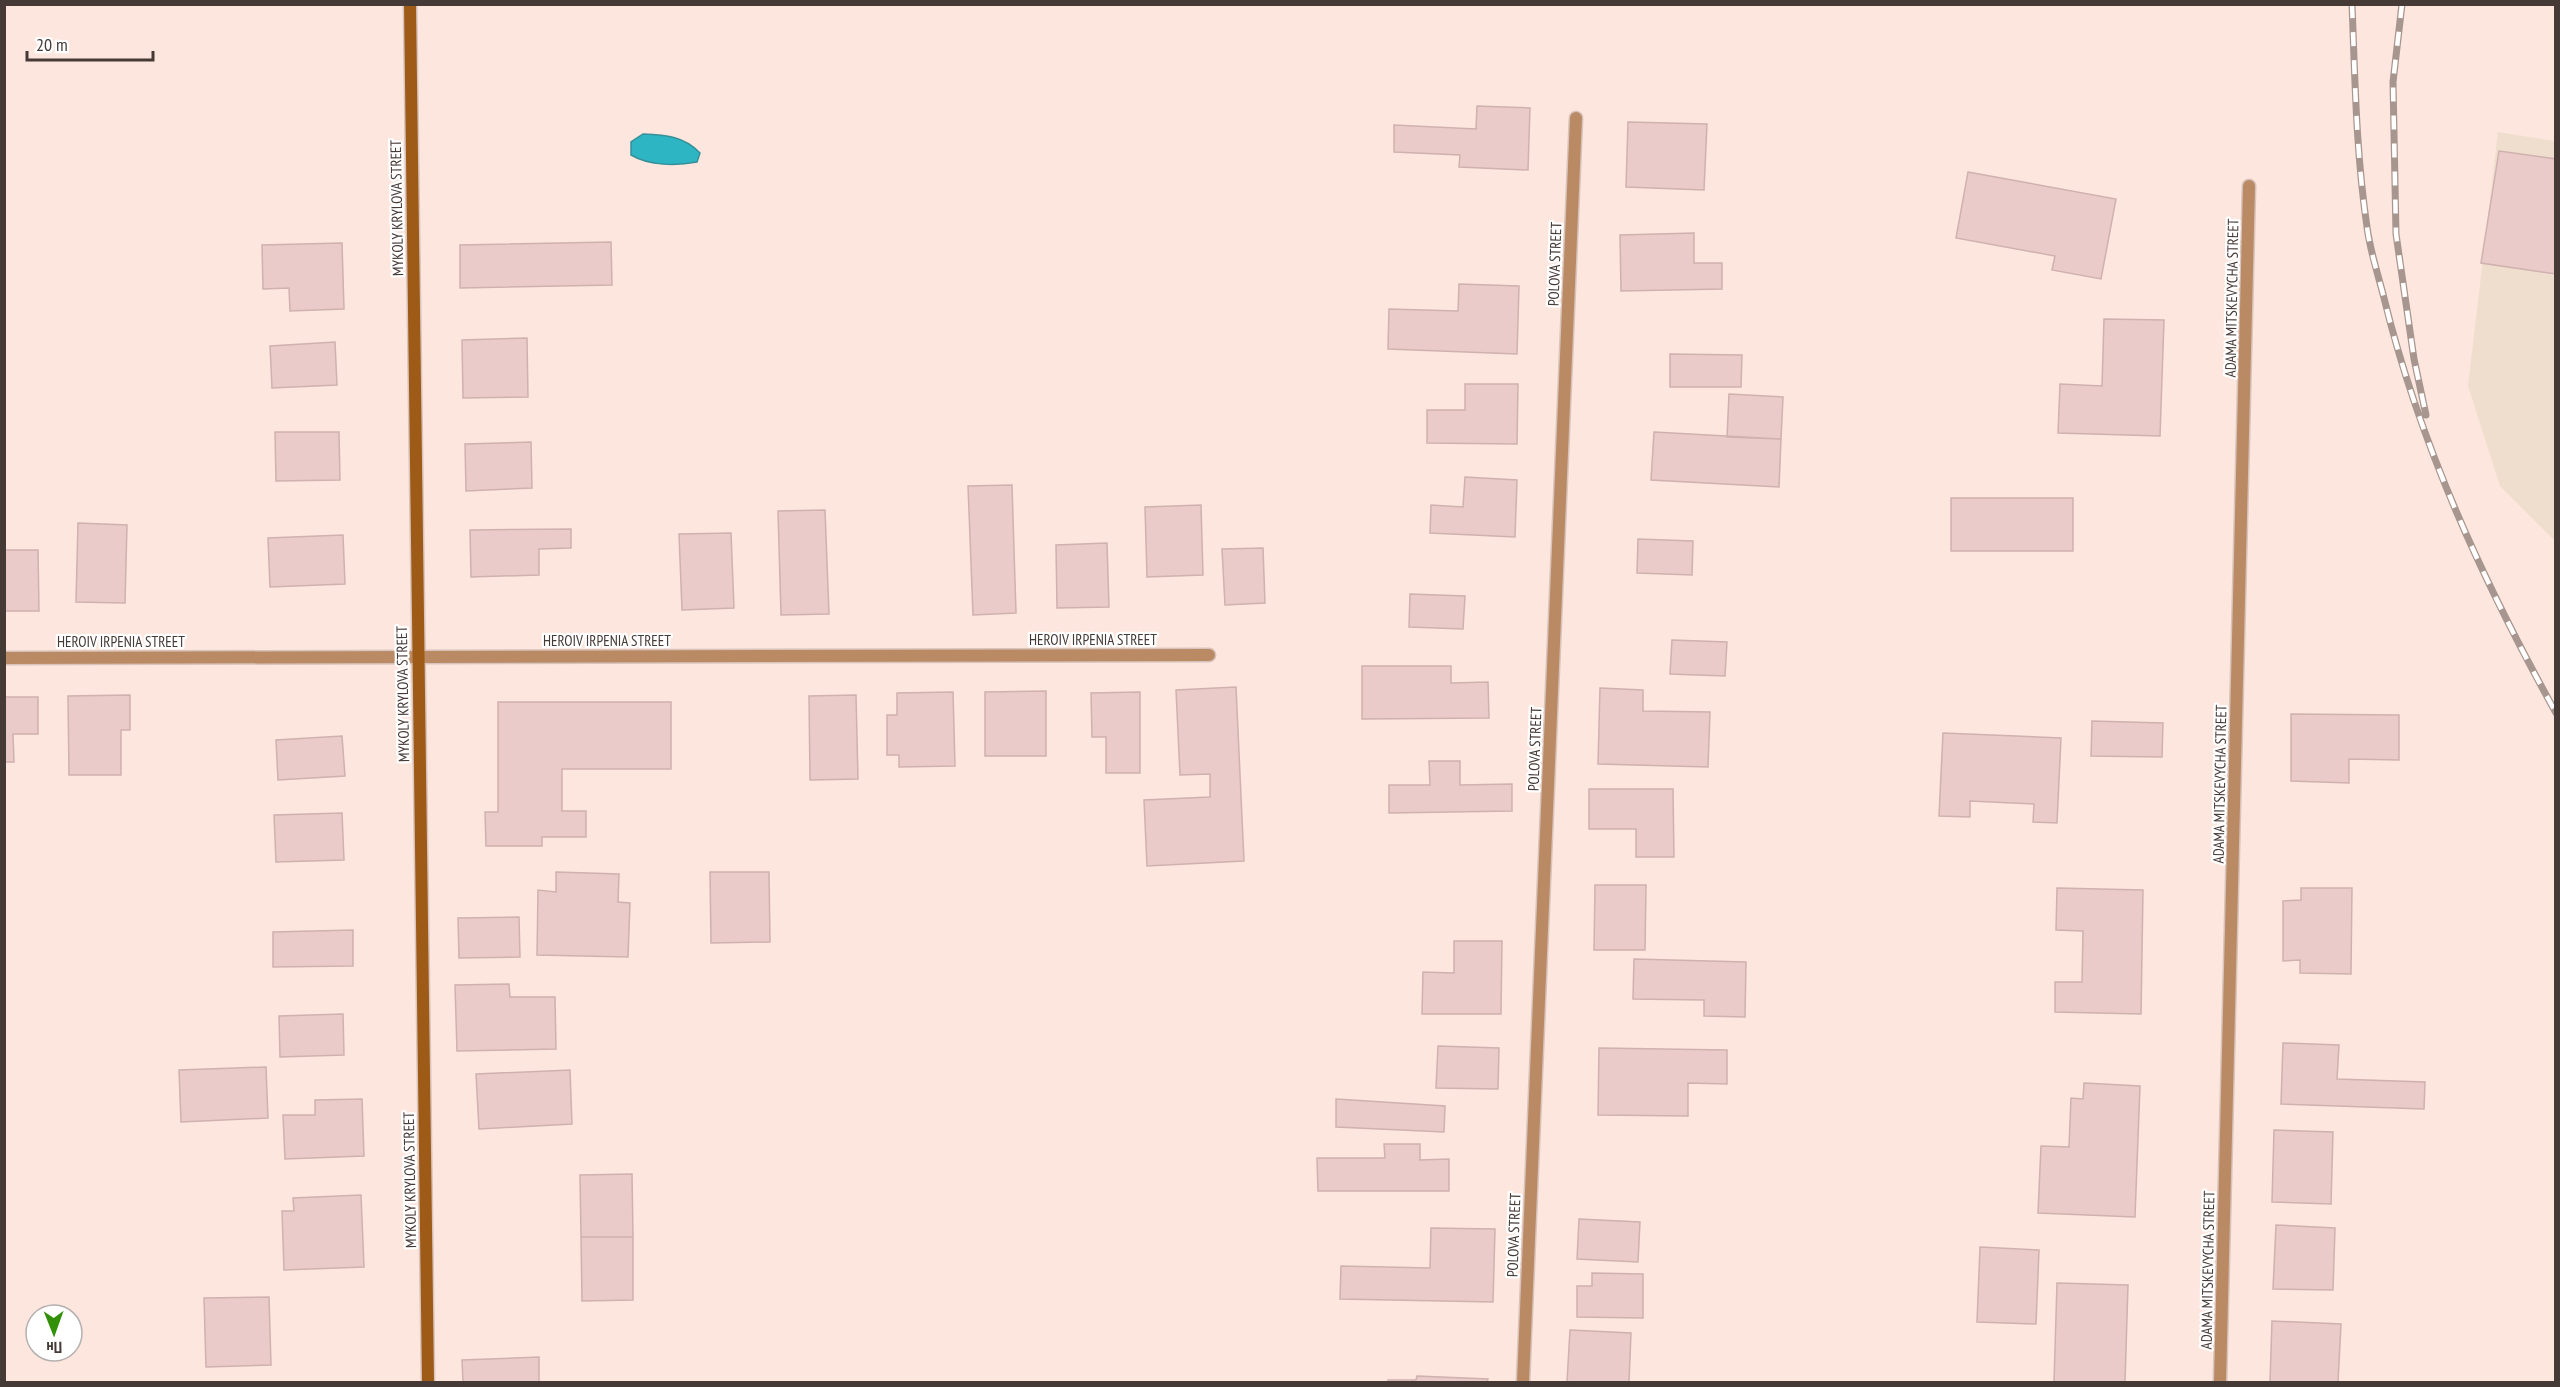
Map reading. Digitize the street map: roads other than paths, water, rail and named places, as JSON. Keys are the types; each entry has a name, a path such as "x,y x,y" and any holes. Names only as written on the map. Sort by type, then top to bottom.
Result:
{"street":[{"name":"MYKOLY KRYLOVA STREET","path":"410,4 428,1383"},
{"name":"POLOVA STREET","path":"1523,1383 1576,118"},
{"name":"ADAMA MITSKEVYCHA STREET","path":"2220,1383 2249,186"},
{"name":"HEROIV IRPENIA STREET","path":"4,658 1209,655"}],"water":[{"path":"643,134 666,136 687,143 700,153 697,162 663,164 638,159 631,155 631,142"}],"railway":[{"path":"2352,4 2358,144 2363,199 2372,254 2399,353 2435,459 2456,511 2503,613 2556,713"},
{"path":"2402,4 2393,82 2396,234 2414,359 2426,415"}]}
